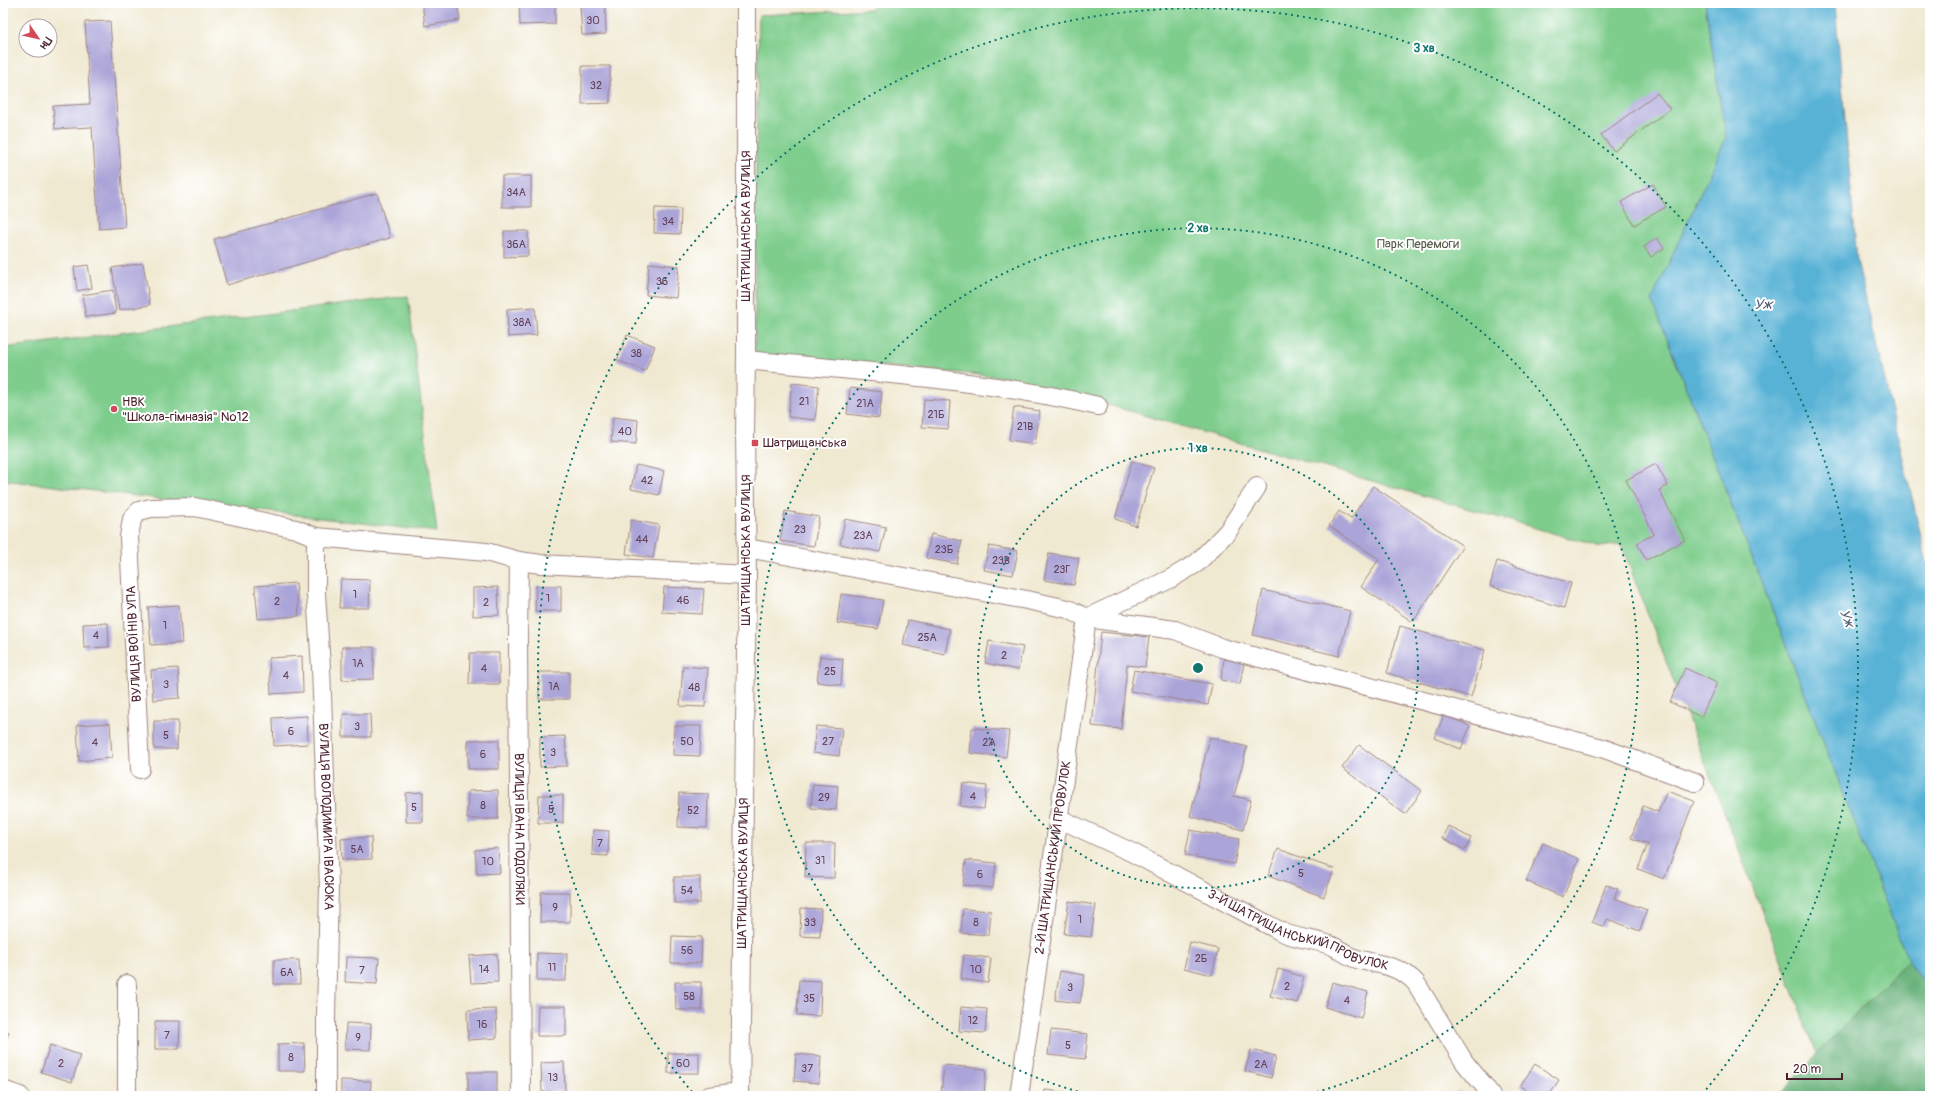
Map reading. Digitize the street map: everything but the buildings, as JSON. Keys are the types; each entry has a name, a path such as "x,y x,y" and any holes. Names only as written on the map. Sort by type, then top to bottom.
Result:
{"street":[{"name":"ШАТРИЩАНСЬКА ВУЛИЦЯ","path":"740,1094 747,575 744,435 746,360 746,3"},
{"path":"746,360 964,383 1045,394 1098,406"},
{"path":"1087,618 1170,578 1197,563 1228,531 1257,487"},
{"name":"ВУЛИЦЯ ВОЇНІВ УПА","path":"140,769 129,538 132,519 139,511 151,508 200,508 296,529 316,537"},
{"path":"316,537 486,552 519,561 618,569 747,575"},
{"name":"ВУЛИЦЯ ВОЛОДИМИРА ІВАСЮКА","path":"316,537 316,594 321,667 329,887 326,1096"},
{"path":"747,548 1027,600 1068,609 1087,618 1175,630 1222,648 1602,748 1695,782"},
{"name":"ВУЛИЦЯ ІВАНА ПОДОЛЯКИ","path":"519,561 518,639 521,1096"},
{"name":"2-Й ШАТРИЩАНСЬКИЙ ПРОВУЛОК","path":"1020,1096 1087,618"},
{"name":"3-Й ШАТРИЩАНСЬКИЙ ПРОВУЛОК","path":"1058,818 1133,853 1293,937 1330,945 1353,957 1388,965 1405,973 1416,983 1465,1063 1491,1096"},
{"path":"127,984 127,1096"},
{"path":"3,1090 20,1096"},
{"path":"709,1096 740,1094"}],"green space":[{"name":"Парк Перемоги","path":"873,3 1705,3 1726,138 1652,300 1908,960 1817,1054 1621,544 1601,547 1015,378 755,355 755,208 759,15 873,9"},
{"path":"408,296 437,532 3,480 3,348"},
{"path":"1908,960 1930,991 1930,1096 1777,1096"}],"water":[{"name":"Уж","path":"1705,3 1835,3 1857,261 1930,575 1930,991 1908,960 1652,300 1726,138"}],"place":[{"name":"НВК \"Школа-гімназія\" №12","path":"114,409"},
{"name":"Шатрищанська","path":"755,443"}]}
